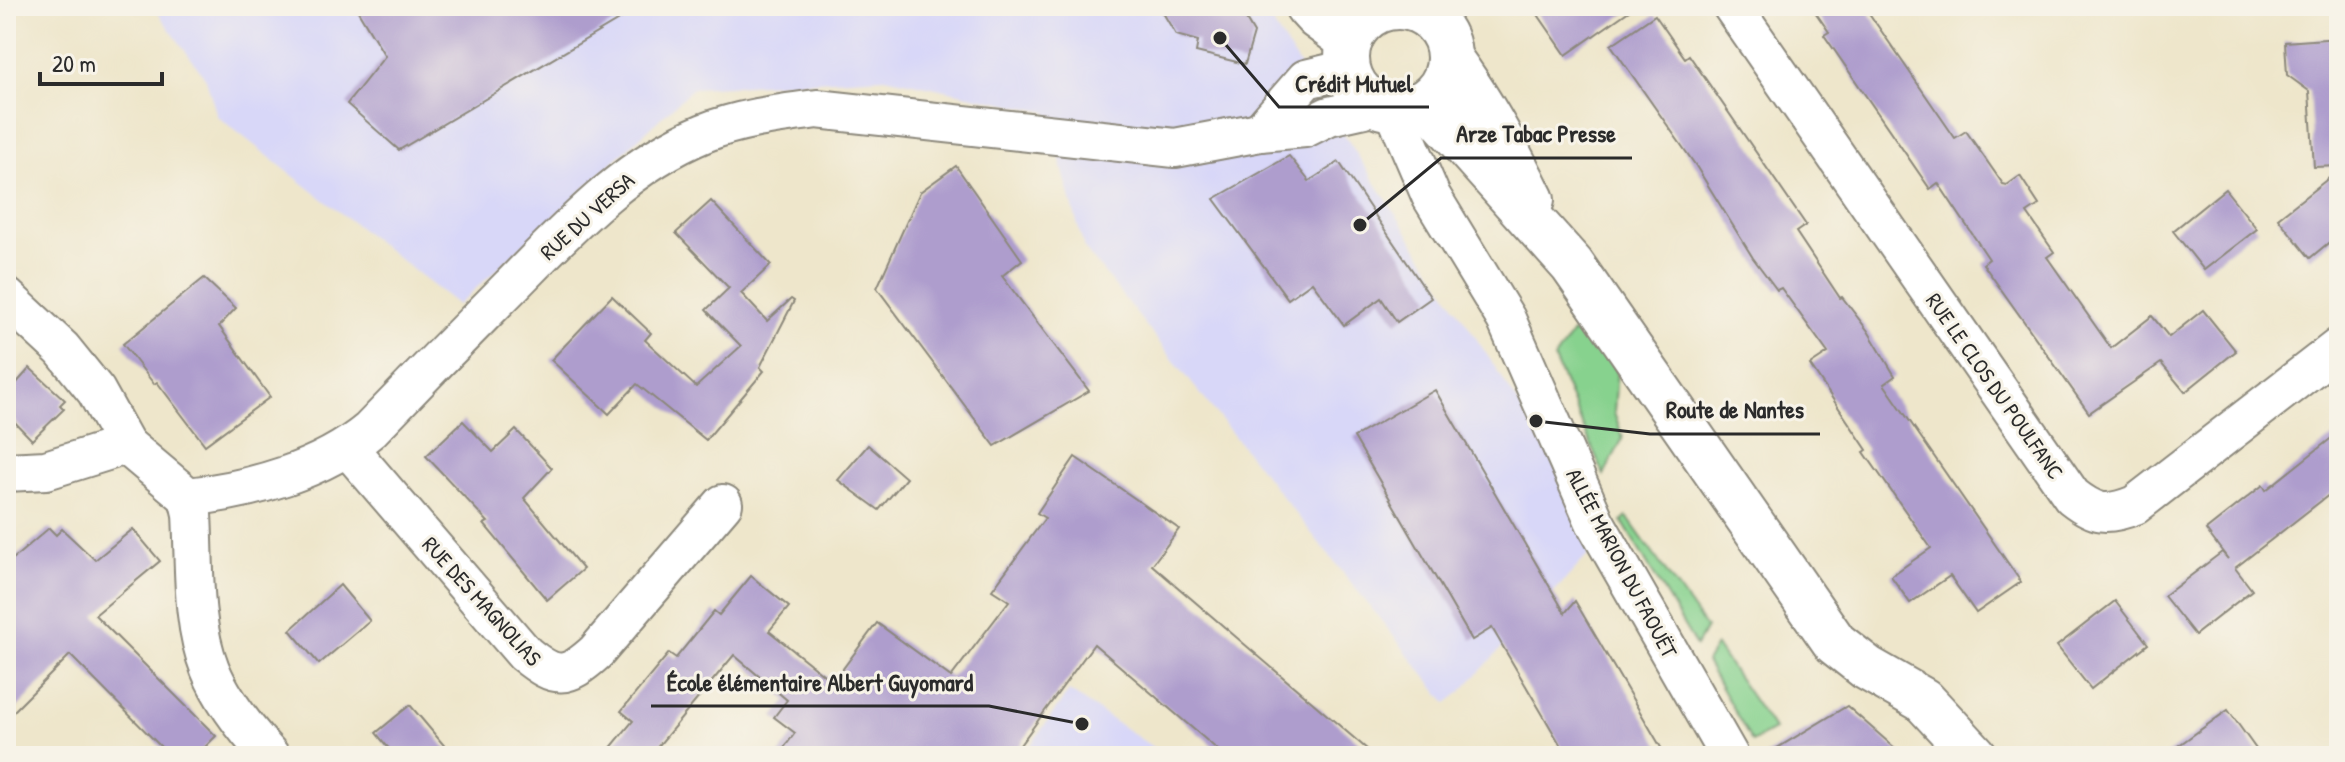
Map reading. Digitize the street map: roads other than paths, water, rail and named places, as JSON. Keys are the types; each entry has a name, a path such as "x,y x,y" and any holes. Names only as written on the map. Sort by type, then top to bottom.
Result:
{"main road":[{"path":"1307,6 1349,55"},
{"path":"1550,239 1506,144 1450,59 1440,29 1422,14 1398,6 1369,17 1358,28 1349,55 1353,82 1364,96 1399,106 1550,239 1572,265 1835,643 1867,668 1923,700 1975,756"},
{"path":"1399,106 1443,83 1450,59"}],"street":[{"name":"RUE LE CLOS DU POULFANC","path":"1732,6 2072,496 2089,510 2106,513 2135,505 2339,347"},
{"path":"1260,132 1306,79 1349,55"},
{"name":"RUE DU VERSA","path":"188,497 259,484 348,448 370,430 561,236 614,187 654,158 705,133 759,117 817,109 1175,148 1260,132 1305,128 1329,116 1399,106"},
{"name":"ALLÉE MARION DU FAOUËT","path":"1399,106 1431,196 1506,319 1595,522 1729,756"},
{"path":"6,297 62,349 96,391 126,445 188,497 192,514 198,626 210,670 246,729 270,756"},
{"path":"6,472 46,470 126,445"},
{"name":"RUE DES MAGNOLIAS","path":"348,448 525,654 543,669 560,674 578,668 596,652 723,504"}],"place":[{"name":"Crédit Mutuel","path":"1220,38"},
{"name":"Arze Tabac Presse","path":"1360,225"},
{"name":"Route de Nantes","path":"1536,421"},
{"name":"École élémentaire Albert Guyomard","path":"1082,724"}]}
